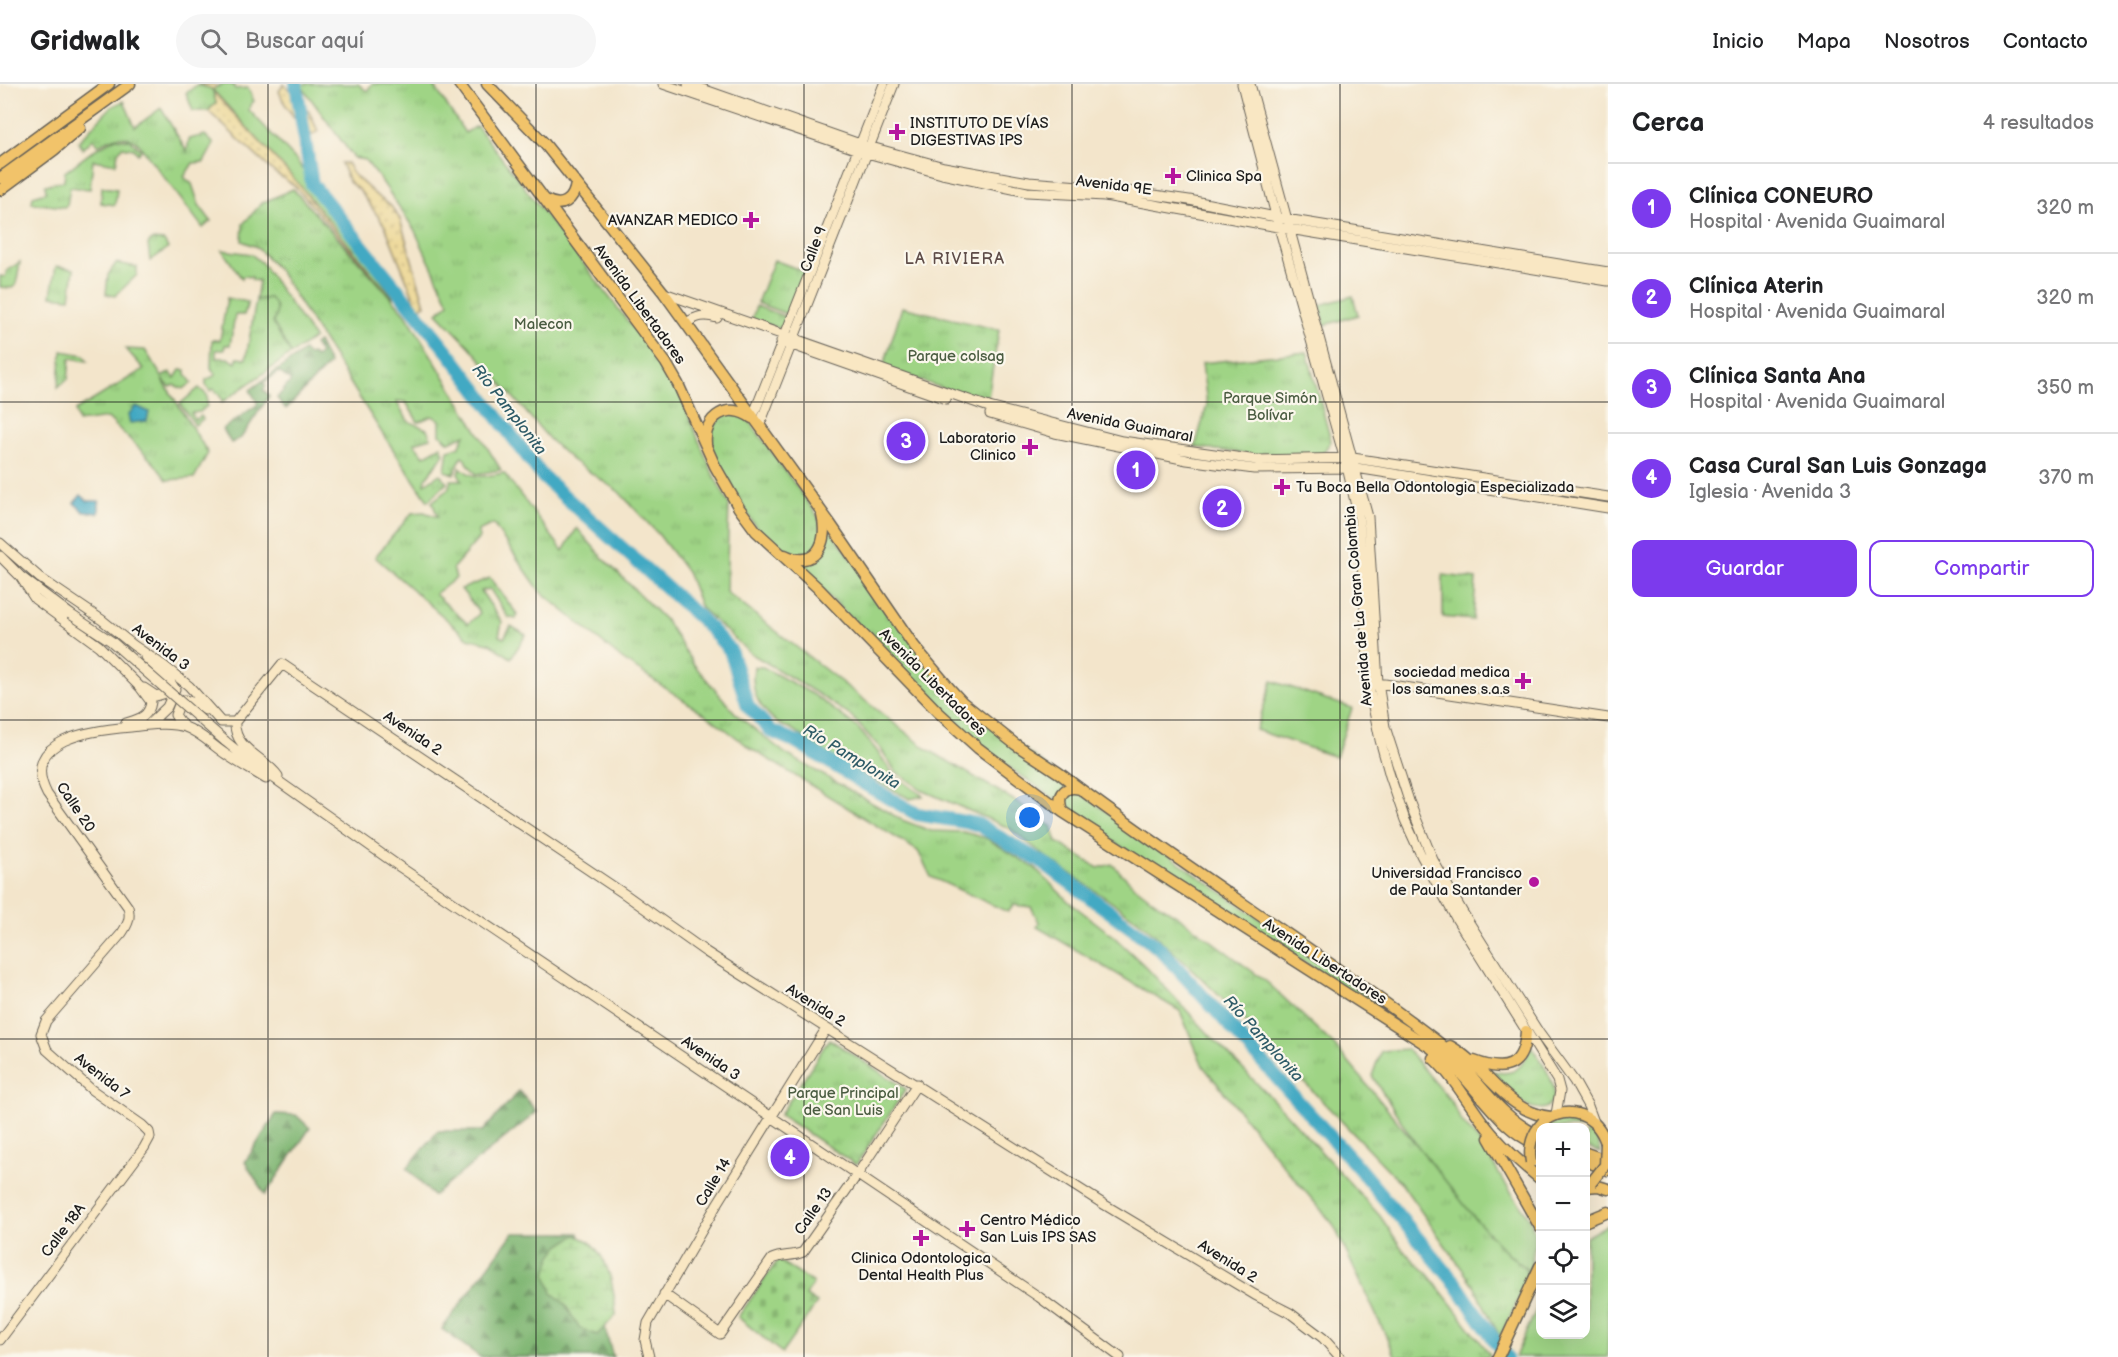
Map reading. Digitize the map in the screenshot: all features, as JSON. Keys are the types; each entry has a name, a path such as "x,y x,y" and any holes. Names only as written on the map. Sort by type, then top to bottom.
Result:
{"main road":[{"path":"0,178 109,84"},
{"path":"0,164 102,104 130,84"},
{"name":"Avenida Libertadores","path":"459,84 666,363 678,384 707,451 739,508 756,531 819,589 938,712 978,748 1063,812 1430,1047 1450,1064 1502,1122 1517,1134 1536,1144"},
{"name":"Avenida Libertadores","path":"487,84 525,121 664,293 820,509 914,646 962,702 1015,744 1306,945 1436,1040 1463,1065 1506,1115 1536,1134"},
{"path":"0,157 60,114 93,96"},
{"path":"0,190 61,144 88,121 102,104"},
{"path":"546,200 553,204 562,204 570,200 575,192 576,183"},
{"path":"707,451 706,432 718,414 730,410 739,411 757,421"},
{"path":"779,552 800,559 808,558 821,547 825,533 820,509"},
{"path":"1063,812 1059,800 1061,794 1073,787 1080,789"},
{"path":"1394,1024 1441,1065 1503,1146 1539,1177"},
{"path":"1470,1060 1494,1068 1511,1065 1523,1051 1526,1031"},
{"path":"1436,1040 1452,1047 1470,1060 1516,1105 1533,1114 1550,1118"},
{"path":"1473,1109 1536,1220"},
{"path":"1539,1177 1531,1162 1530,1144 1537,1128 1550,1118 1570,1112 1579,1114 1602,1132 1607,1150 1605,1165 1590,1183"},
{"path":"1590,1154 1608,1161"},
{"path":"1590,1163 1608,1170"},
{"path":"1590,1185 1608,1189"},
{"path":"1590,1219 1608,1212"},
{"path":"1497,1357 1536,1274"},
{"path":"1505,1357 1539,1285"}],"street":[{"name":"Avenida 9E","path":"663,84 863,148 944,167 1029,182 1105,188 1189,200 1283,223 1608,281"},
{"name":"Avenida 9E","path":"688,84 863,148"},
{"name":"Calle 9","path":"882,101 884,84"},
{"name":"Calle 9","path":"757,421 882,101 894,84"},
{"name":"Avenida de La Gran Colombia","path":"1242,84 1350,463 1368,517 1378,683 1385,728 1408,801 1433,860 1463,913 1574,1081 1602,1132"},
{"name":"Avenida de La Gran Colombia","path":"1250,84 1283,223"},
{"name":"Avenida 9E","path":"1283,223 1608,272"},
{"name":"Avenida Guaimaral","path":"664,293 788,340"},
{"name":"Avenida Guaimaral","path":"686,323 706,314 989,407 1122,441 1257,460 1350,463 1608,497"},
{"name":"Avenida de La Gran Colombia","path":"1350,463 1359,519 1370,692 1390,776 1405,820 1421,855 1456,918 1557,1080 1560,1091 1550,1118"},
{"name":"Avenida Guaimaral","path":"1350,463 1608,508"},
{"name":"Avenida 3","path":"0,543 40,579 102,620 189,686 212,714"},
{"name":"Avenida 3","path":"0,556 20,576 70,614 111,641 225,741 295,793 400,867 1039,1297 1120,1357"},
{"path":"20,576 35,599 59,618 84,633 141,687 156,696 170,687 168,680"},
{"path":"133,645 175,689 162,714 148,725"},
{"name":"Avenida 2","path":"235,722 282,664 626,895 706,952 1105,1204 1255,1295 1290,1313 1323,1338 1340,1357"},
{"path":"1378,683 1608,718"},
{"path":"121,728 145,716 150,710 151,702 141,687"},
{"path":"235,722 221,722 212,714 185,700 179,705 175,715 183,726 226,755 295,793"},
{"name":"Avenida 3","path":"235,722 235,732 239,741 275,771 285,785"},
{"name":"Calle 20","path":"41,1034 46,1021 122,933 129,922 130,914 128,907 52,801 43,783 41,766 48,753 63,740 86,733 148,725 183,726"},
{"name":"Calle 14","path":"649,1357 645,1340 648,1323 826,1029"},
{"name":"Avenida 7","path":"41,1034 47,1050 93,1090 142,1125 149,1132 150,1137"},
{"name":"Calle 13","path":"664,1294 720,1334 772,1259 778,1256 796,1256 803,1252 917,1084"},
{"name":"Calle 18A","path":"0,1340 150,1137"}],"green space":[{"path":"223,84 233,84 235,89 248,88 254,101 249,110 297,161 392,298 296,181 212,89"},
{"name":"Malecon","path":"300,84 358,84 367,91 372,84 433,84 465,133 477,126 674,381 713,474 729,504 726,592 927,749 1017,802 1052,827 1057,842 1098,868 1112,864 1133,885 1155,902 1178,916 1268,983 1335,1046 1474,1217 1501,1247 1524,1267 1529,1277 1500,1337 1474,1286 1401,1183 1248,1024 1143,924 1009,828 924,791 895,771 881,749 852,717 750,653 701,608 687,572 659,535 619,492 572,460 550,440 470,347 437,313 449,303 414,229 381,180 365,160 354,158"},
{"path":"197,85 212,89 216,103 208,111 193,111 186,93"},
{"path":"124,101 135,127 161,108 187,152 189,139 205,135 214,144 204,162 193,163 184,177 192,184 199,205 211,221 203,228 137,142 126,137 117,137 98,145 93,139 83,149 78,142 111,107"},
{"path":"116,138 130,140 141,150 138,154 134,149 122,147 118,152 116,164 93,160 90,189 70,187 67,205 64,207 32,203 33,196 46,192 45,185 64,181 65,172 94,150"},
{"path":"102,187 117,189 115,205 101,203"},
{"path":"293,189 406,314 501,470 476,474 462,456 454,474 445,471 448,450 459,447 465,435 449,442 440,434 440,420 432,416 418,422 406,402 396,401 408,421 427,429 431,438 414,443 424,456 441,446 444,454 426,478 425,484 440,474 447,483 428,501 280,272 257,247 242,241 243,224 262,203"},
{"path":"152,240 164,241 168,248 150,261 148,244"},
{"path":"222,250 251,254 262,263 314,338 291,354 273,323 270,298 256,300 259,281 252,280 252,277 243,276 242,279"},
{"path":"774,260 808,273 792,316 757,303"},
{"path":"20,262 16,285 12,288 0,287 0,276 5,277 7,271"},
{"path":"116,263 137,267 137,275 115,296 106,294 108,275"},
{"path":"56,266 74,269 70,298 51,296"},
{"path":"1353,296 1358,315 1325,325 1320,305"},
{"path":"227,298 248,302 244,315 235,315 230,345 225,345 224,350 216,350 216,358 228,358 236,363 237,358 246,359 256,300 270,298 276,310 273,323 291,354 221,403 223,400 214,389 210,391 206,380 216,375 211,368 212,340 220,340"},
{"path":"756,306 791,319 786,331 752,319"},
{"name":"Parque colsag","path":"902,307 999,330 987,403 883,368"},
{"path":"318,342 329,364 286,409 277,398 291,381 279,372 263,383 266,386 263,390 269,396 241,438 231,443 223,429 258,404 250,390 304,351 316,357 320,353 314,345"},
{"path":"126,349 145,350 162,377 170,372 175,378 180,370 186,370 192,383 183,389 174,385 170,387 162,379 208,453 194,478 167,480 154,463 108,418 78,422 75,411 144,369"},
{"path":"62,351 84,355 88,361 70,358 68,379 58,387"},
{"name":"Parque Simón Bolívar","path":"1307,352 1331,441 1321,456 1261,456 1195,447 1207,405 1202,363"},
{"path":"199,388 207,395 207,406 200,412 191,413 195,420 201,416 203,419 195,425 180,404"},
{"path":"732,414 747,418 817,515 822,532 817,545 808,555 784,552 755,526 712,454 709,433 722,416"},
{"path":"460,467 476,476 504,473 563,551 577,528 602,557 666,621 695,666 737,715 786,754 902,820 931,831 963,832 986,838 1035,868 1068,901 1112,935 1145,966 1283,1110 1380,1216 1403,1250 1427,1273 1490,1354 1488,1357 1396,1357 1333,1224 1203,1066 1180,1011 1037,927 1039,922 1031,907 1014,905 1008,912 931,877 918,851 753,750 712,719 622,659 540,591 493,524 478,531 479,538 453,568 456,578 435,594 468,624 480,613 461,589 490,578 517,614 516,619 508,617 490,589 481,591 502,622 499,636 504,638 511,626 526,635 511,658 489,643 468,638 375,557 412,513 424,512 438,517 432,502 448,489 451,480 462,480 458,473"},
{"path":"828,527 961,703 1073,785 1058,801 980,747 792,560 807,560"},
{"path":"1443,575 1476,579 1473,620 1443,617"},
{"path":"754,667 763,667 814,695 857,727 893,774 923,796 910,799 842,763 790,728 777,722 761,705 755,694"},
{"path":"1272,681 1352,708 1336,757 1256,730"},
{"path":"1073,788 1344,978 1422,1037 1065,811 1061,795"},
{"name":"Parque Principal de San Luis","path":"829,1039 906,1089 856,1165 780,1115"},
{"path":"1531,1046 1553,1086 1552,1102 1543,1109 1523,1104 1484,1069 1501,1073 1514,1071 1524,1062"},
{"path":"1407,1049 1450,1100 1463,1123 1484,1147 1502,1179 1530,1219 1534,1231 1534,1247 1529,1277 1527,1270 1456,1206 1372,1076 1381,1051"},
{"path":"519,1091 537,1112 433,1196 407,1168 438,1131 483,1131"},
{"path":"276,1114 296,1115 310,1128 265,1195 245,1162"},
{"path":"1566,1118 1584,1123 1554,1123"},
{"path":"1590,1128 1597,1139 1600,1153 1590,1149"},
{"path":"1608,1226 1608,1357 1515,1357 1536,1310 1536,1339 1590,1339 1590,1235"},
{"path":"513,1233 579,1233 613,1357 480,1357 442,1329"},
{"path":"576,1235 591,1243 598,1252 613,1287 616,1315 597,1335 579,1328 565,1304 552,1293 546,1274 551,1257 559,1246"},
{"path":"778,1260 813,1283 806,1296 817,1303 782,1353 738,1317"}],"sand":[{"path":"197,84 214,84 216,87 212,90"},
{"path":"284,84 308,110 318,131 312,135 285,104 279,91"},
{"path":"212,90 296,181 392,298 295,186 275,173 208,111 216,103"},
{"path":"341,163 347,163 353,174 391,206 400,219 425,305 418,308 385,226 360,191 349,182"}],"water":[{"path":"136,406 149,412 147,421 130,423 128,415"},
{"path":"81,495 88,501 99,501 99,513 84,512 74,503"}],"waterway":[{"name":"Río Pamplonita","path":"296,84 312,184 448,352 543,477 700,618 730,650 748,706 771,731 797,742 917,814 977,824 1045,864 1160,949 1356,1165 1456,1284 1506,1357"}],"place":[{"name":"INSTITUTO DE VÍAS DIGESTIVAS IPS","path":"897,132"},
{"name":"Clinica Spa","path":"1173,176"},
{"name":"AVANZAR MEDICO","path":"751,220"},
{"name":"Clínica Santa Ana","path":"906,441"},
{"name":"Laboratorio Clinico","path":"1030,447"},
{"name":"Clínica CONEURO","path":"1136,470"},
{"name":"Tu Boca Bella Odontologia Especializada","path":"1282,487"},
{"name":"Clínica Aterin","path":"1222,508"},
{"name":"sociedad medica los samanes s.a.s","path":"1523,681"},
{"name":"Universidad Francisco de Paula Santander","path":"1534,882"},
{"name":"Casa Cural San Luis Gonzaga","path":"790,1157"},
{"name":"Centro Médico San Luis IPS SAS","path":"967,1229"},
{"name":"Clinica Odontologica Dental Health Plus","path":"921,1238"}],"district":[{"name":"LA RIVIERA","path":"955,258"}]}
